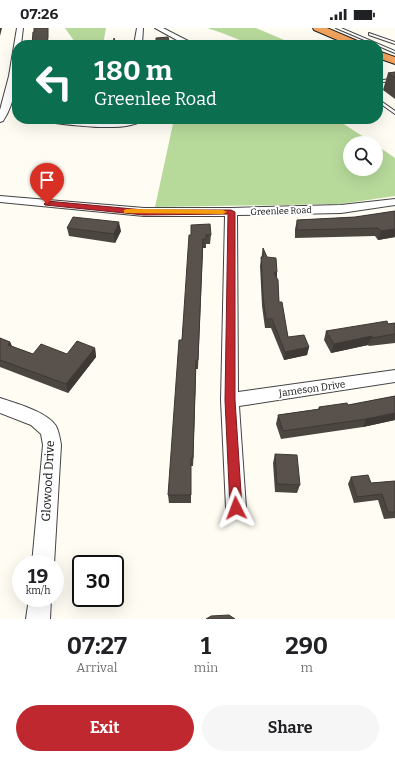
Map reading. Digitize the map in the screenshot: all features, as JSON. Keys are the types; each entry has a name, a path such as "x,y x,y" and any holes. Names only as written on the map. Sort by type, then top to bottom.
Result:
{"highway":[{"path":"318,28 346,40"},
{"path":"383,56 395,61"}],"street":[{"path":"18,40 20,28"},
{"path":"139,40 140,28"},
{"path":"158,28 182,40"},
{"path":"5,117 12,75"},
{"path":"100,124 124,124"},
{"name":"Greenlee Road","path":"0,199 144,212 231,212 341,209 395,202"},
{"path":"231,212 230,400 236,508"},
{"name":"Jameson Drive","path":"230,400 395,376"},
{"name":"Glowood Drive","path":"0,405 37,420 49,430 52,444 44,555"},
{"path":"38,619 39,607"}],"lane":[{"path":"338,28 366,40"},
{"path":"370,34 395,43"},
{"path":"383,47 395,52"},
{"path":"383,81 395,79"},
{"path":"383,104 395,112"}],"green space":[{"path":"65,28 106,28 104,40 73,40"},
{"path":"207,28 256,28 284,40 240,40"},
{"path":"173,124 344,124 362,136 343,136 343,176 383,176 383,150 395,158 395,196 340,204 155,207"}],"building":[{"path":"34,28 48,28 48,40 32,40"},
{"path":"168,37 169,40 156,40 156,38"},
{"path":"395,72 395,78 388,73"},
{"path":"395,211 395,229 381,231 378,228 297,230 297,220 355,217"},
{"path":"73,217 119,222 114,234 67,228"},
{"path":"210,224 211,235 206,235 206,239 203,239 198,360 196,360 193,458 191,458 191,495 168,495 179,340 182,340 189,235 191,235 191,225"},
{"path":"263,248 267,257 276,258 277,272 274,273 278,280 279,302 282,302 288,337 304,335 309,347 285,352 272,319 266,319 263,297 261,257 263,257"},
{"path":"387,321 388,324 395,323 395,334 372,338 372,336 334,344 326,331"},
{"path":"0,338 10,342 8,345 33,354 41,344 67,354 77,341 95,348 66,384 0,360"},
{"path":"395,396 395,413 366,419 283,431 278,415 320,409 319,407 347,403 348,405"},
{"path":"275,454 297,455 300,485 277,484"},
{"path":"368,475 371,483 395,481 395,512 388,512 382,494 357,497 351,477"},
{"path":"229,615 235,619 206,619 211,616"}],"slow traffic":[{"path":"127,211 223,212"}],"route":[{"path":"47,204 144,212 231,212 230,400 236,508"}]}
